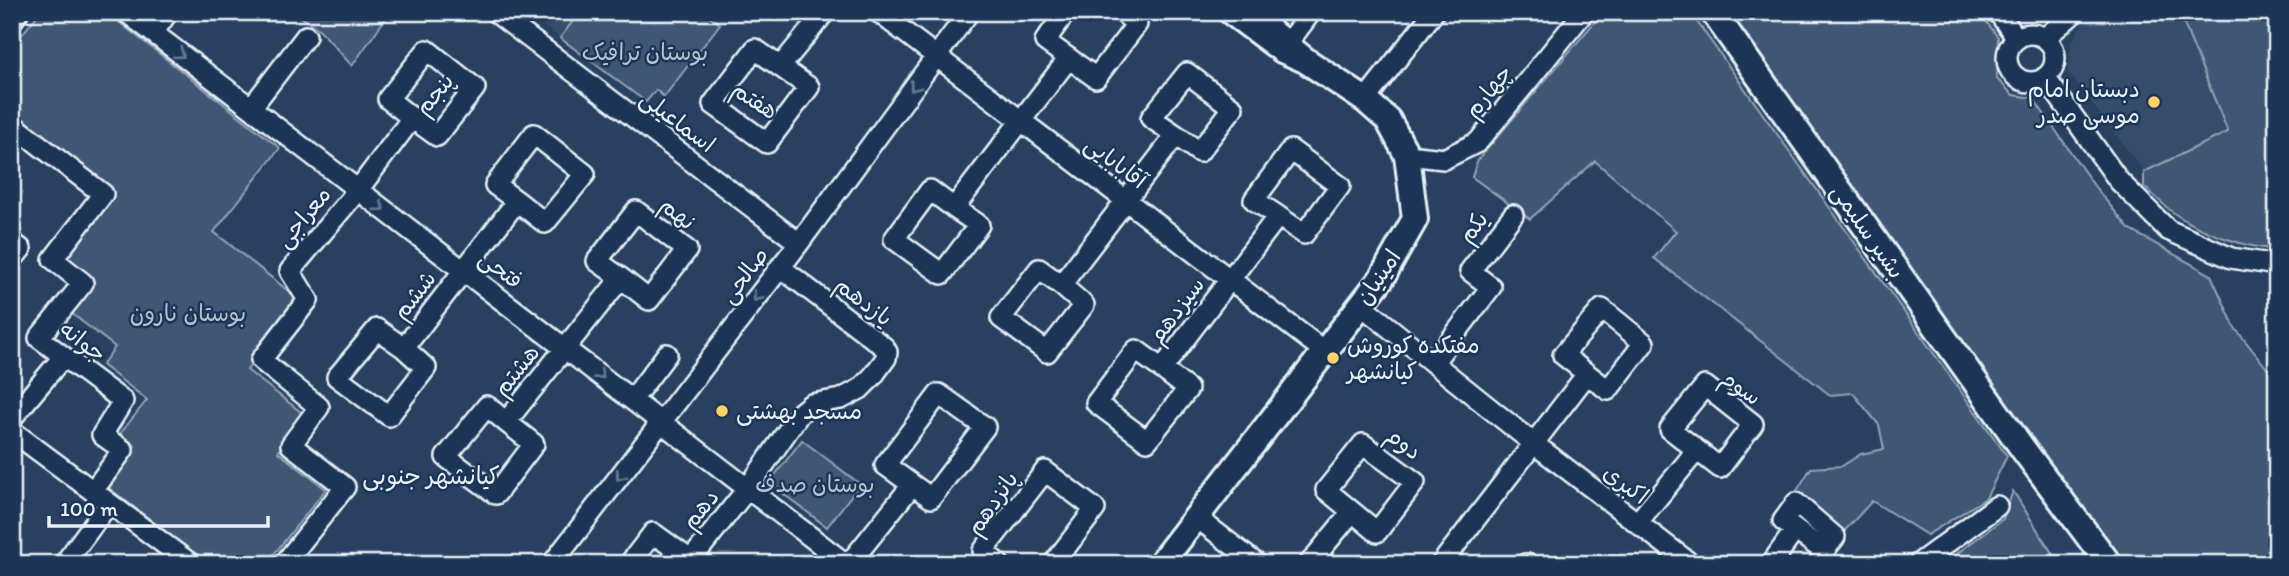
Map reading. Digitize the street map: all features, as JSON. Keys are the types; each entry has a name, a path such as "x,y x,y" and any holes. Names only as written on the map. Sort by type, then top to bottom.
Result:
{"main road":[{"path":"1231,12 1282,51 1296,52"},
{"path":"1247,12 1296,52"},
{"name":"بشیر سلیمی","path":"1713,12 2023,449 2052,494"},
{"name":"امینیان","path":"1160,564 1381,279 1415,219 1407,155 1388,120 1365,100 1296,52"},
{"path":"2052,494 2088,564"},
{"path":"2052,494 2109,564"}],"street":[{"name":"فتحی","path":"126,12 847,564"},
{"path":"153,33 168,12"},
{"name":"اسماعیلی","path":"495,12 799,243"},
{"name":"هفتم","path":"780,68 825,12"},
{"name":"آقابابایی","path":"878,12 1324,351"},
{"name":"صالحی","path":"552,564 799,243 969,12"},
{"path":"1066,12 1045,41 1096,78 1137,24 1122,12"},
{"path":"1296,52 1311,12"},
{"path":"1365,100 1434,12"},
{"name":"چهارم","path":"1407,155 1444,159 1478,142 1584,12"},
{"path":"1997,12 2017,39"},
{"path":"2045,38 2075,12"},
{"path":"2031,34 2045,38 2053,50 2050,71 2031,81 2012,72 2007,58 2008,51 2017,39 2031,34"},
{"path":"251,108 306,36"},
{"name":"هفتم","path":"755,49 780,68 809,87 767,143 713,103 755,49"},
{"name":"پنجم","path":"427,50 475,88 437,136 412,118 388,99 427,50"},
{"path":"954,208 1069,58"},
{"path":"2045,76 2119,181 2168,230 2231,258 2277,265"},
{"name":"پنجم","path":"358,190 412,118"},
{"name":"جوانه","path":"12,124 103,194 53,258 83,283 38,338 123,401 102,435 123,450 93,491"},
{"path":"534,134 585,174 545,223 517,201 495,185 534,134"},
{"path":"1061,285 1176,135"},
{"path":"1291,150 1340,186 1304,234 1278,216 1254,200 1291,150"},
{"name":"معراجی","path":"284,564 345,487 291,445 319,407 261,360 308,300 290,271 358,190"},
{"path":"463,271 517,201"},
{"name":"نهم","path":"636,211 687,250 649,300 621,278 597,261 636,211"},
{"name":"یکم","path":"1433,363 1491,287 1470,271 1513,215"},
{"name":"سیزدهم","path":"1162,369 1278,216"},
{"path":"12,242 21,249 12,260"},
{"name":"یازدهم","path":"748,488 805,408 852,395 873,376 886,358 887,352 780,267"},
{"name":"ششم","path":"404,348 463,271"},
{"path":"565,349 621,278"},
{"name":"اکبری","path":"1361,305 1532,443 1691,564"},
{"name":"ششم","path":"377,329 404,348 426,368 388,416 337,377 377,329"},
{"name":"هشتم","path":"506,422 565,349"},
{"name":"سیزدهم","path":"1136,350 1162,369 1188,389 1147,441 1096,402 1136,350"},
{"path":"632,400 667,354"},
{"path":"12,418 63,357"},
{"path":"1441,564 1587,374"},
{"path":"940,394 985,427 931,498 912,485 885,465 940,394"},
{"name":"هشتم","path":"486,406 506,422 534,444 496,494 446,457 486,406"},
{"path":"12,431 191,564"},
{"name":"دوم","path":"1363,443 1415,482 1377,532 1352,512 1326,490 1363,443"},
{"path":"1637,523 1697,450"},
{"name":"پانزدهم","path":"999,564 983,551 1045,471 1095,509 1053,564"},
{"path":"847,564 912,485"},
{"name":"دهم","path":"629,564 653,533 693,562 748,488"},
{"path":"64,564 109,503"},
{"path":"1917,564 1997,506"},
{"path":"1309,564 1352,512"},
{"path":"1196,517 1257,564"},
{"path":"1771,564 1796,530"}],"shaded area":[{"path":"525,12 580,12 560,38"},
{"name":"دبستان امام موسی صدر","path":"2105,12 2179,12 2228,133 2144,172 2068,72 2071,44 2082,24"}],"green space":[{"name":"بوستان نارون","path":"40,12 106,12 280,148 214,232 301,301 247,370 306,416 278,452 326,489 266,564 207,564 104,484 135,446 120,434 147,400 102,365 115,347 71,313 93,285 63,261 113,197 12,118 12,47"},
{"path":"390,12 352,66 320,30 295,13"},
{"name":"بوستان ترافیک","path":"580,12 704,12 720,24 664,97 656,90 646,102 560,38"},
{"path":"1603,12 1690,12 2007,456 1986,498 1927,535 1872,501 1839,537 1796,492 1811,468 1842,466 1861,454 1884,449 1879,425 1853,393 1830,395 1654,258 1676,231 1595,161 1530,219 1472,177 1477,161"},
{"path":"1729,12 1979,12 1998,37 1997,79 2013,95 2033,98 2095,187 2129,229 2211,275 2235,328 2277,381 2277,564 2114,564"},
{"path":"2179,12 2277,12 2277,249 2239,243 2200,228 2174,213 2144,187 2144,172 2228,132"},
{"name":"بوستان صدف","path":"802,440 860,484 827,527 769,483"},
{"path":"2013,491 2059,564 1943,564 2003,519"}],"place":[{"name":"دبستان امام موسی صدر","path":"2154,102"},
{"name":"مفتکده کوروش کیانشهر","path":"1333,358"},
{"name":"مسجد بهشتی","path":"722,411"}],"district":[{"name":"کیانشهر جنوبی","path":"431,475"}]}
